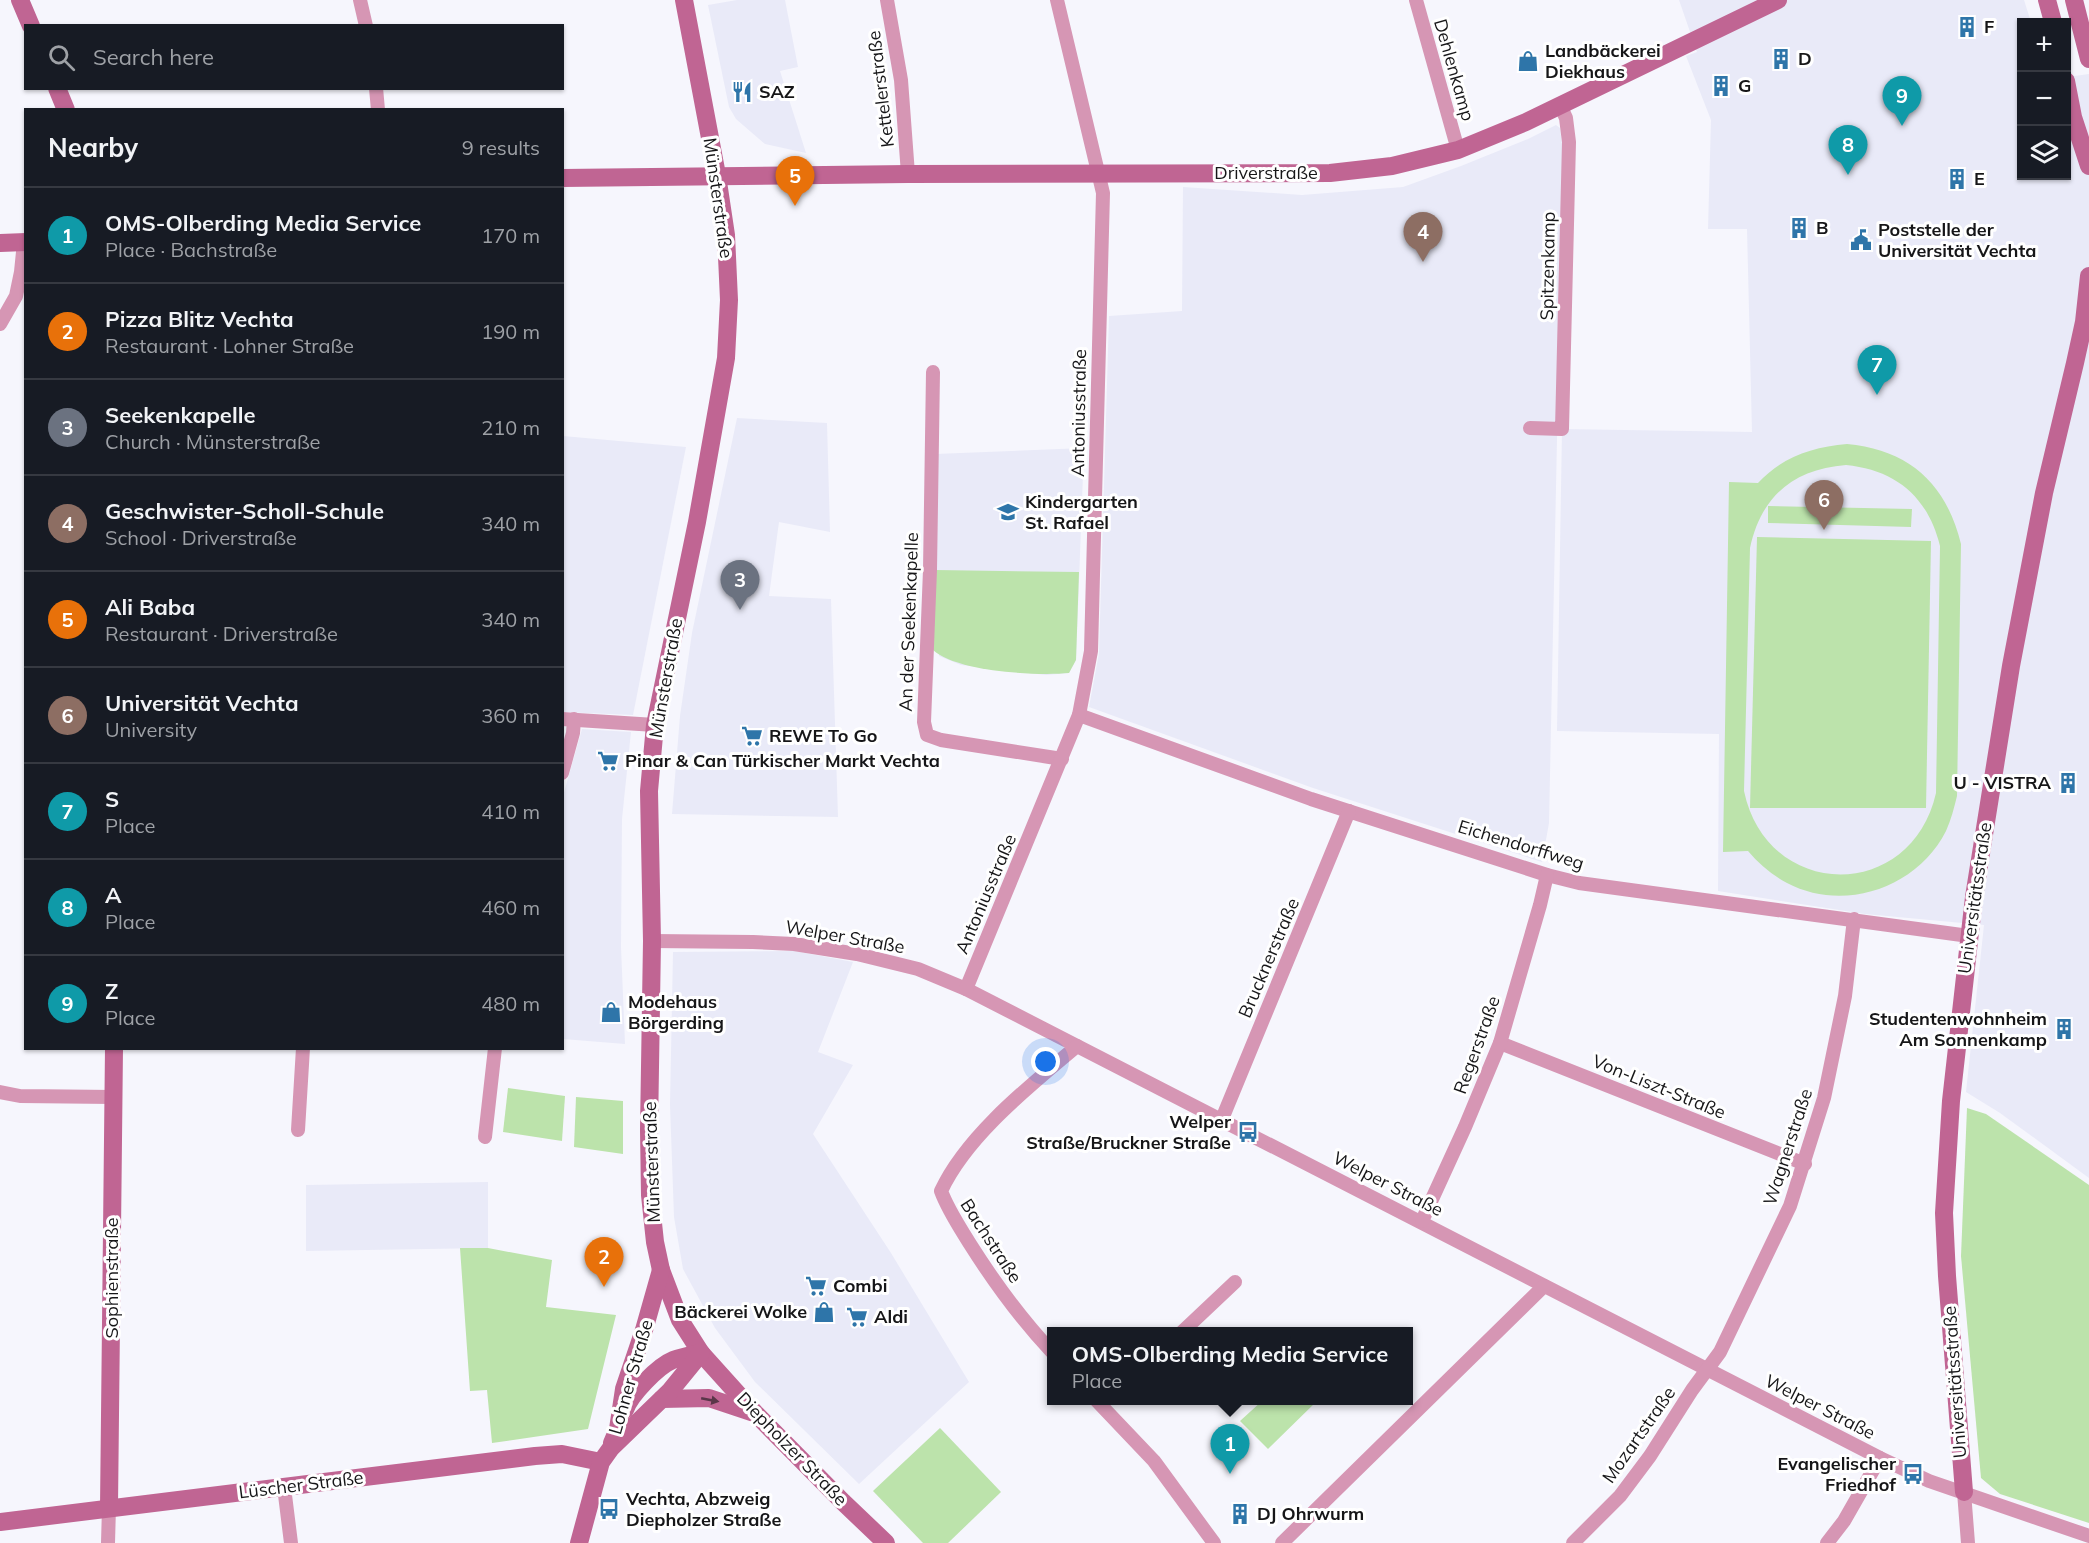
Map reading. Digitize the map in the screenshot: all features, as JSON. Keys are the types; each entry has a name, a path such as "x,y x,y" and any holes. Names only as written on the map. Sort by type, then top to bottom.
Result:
{"main road":[{"path":"20,0 30,24"},
{"name":"Münsterstraße","path":"684,0 717,175 726,235 729,300 726,358 697,522 655,725 649,791 652,941 650,1195 655,1242 661,1270 680,1320 701,1353"},
{"name":"Driverstraße","path":"564,178 717,175 1330,173 1392,166 1458,150 1560,105 1778,0"},
{"path":"2047,0 2052,18"},
{"path":"2074,0 2089,59"},
{"path":"58,90 65,108"},
{"path":"2071,105 2089,166"},
{"path":"0,243 24,242"},
{"name":"Universitätsstraße","path":"1964,1492 1944,1213 1951,1101 1969,936 2011,666 2044,493 2079,342 2089,276"},
{"name":"Sophienstraße","path":"109,1507 114,1050"},
{"name":"Lohner Straße","path":"579,1543 606,1455 618,1429 624,1389 661,1270"},
{"path":"618,1429 629,1399 645,1382 671,1361 701,1353"},
{"name":"Lohner Straße","path":"606,1455 640,1418 662,1399 701,1353"},
{"name":"Diepholzer Straße","path":"701,1353 755,1413 843,1503 886,1543"},
{"path":"662,1399 709,1398 755,1413"},
{"name":"Lüscher Straße","path":"0,1522 544,1455 606,1455"}],"street":[{"path":"360,0 366,24"},
{"name":"Kettelerstraße","path":"887,0 901,80 908,174"},
{"name":"Antoniusstraße","path":"966,989 1079,715 1092,651 1103,193 1057,0"},
{"name":"Dehlenkamp","path":"1416,0 1458,150"},
{"path":"376,90 378,108"},
{"name":"Spitzenkamp","path":"1530,428 1562,429 1569,142 1566,117 1560,105"},
{"path":"0,324 16,296 24,250"},
{"name":"An der Seekenkapelle","path":"933,372 930,570 924,722 927,735 941,740 1062,759"},
{"name":"Eichendorffweg","path":"1079,715 1349,811 1546,875 1607,887 1969,936"},
{"path":"564,766 573,733 568,719 655,725"},
{"name":"Brucknerstraße","path":"1222,1119 1349,811"},
{"name":"Regerstraße","path":"1422,1221 1500,1043 1540,905 1546,875"},
{"name":"Wagnerstraße","path":"1707,1370 1720,1352 1760,1272 1790,1206 1805,1164 1824,1098 1839,1030 1854,919"},
{"name":"Welper Straße","path":"652,941 794,944 857,954 918,969 966,989 1222,1119 1880,1458 1929,1481 2089,1536"},
{"name":"Von-Liszt-Straße","path":"1500,1043 1805,1164"},
{"name":"Bachstraße","path":"1047,1347 993,1281 947,1208 941,1191 949,1172 979,1137 1014,1100 1077,1046"},
{"path":"298,1130 303,1050"},
{"path":"485,1137 495,1050"},
{"path":"0,1092 20,1096 113,1097"},
{"path":"1187,1327 1235,1282"},
{"path":"1282,1543 1544,1286"},
{"name":"Mozartstraße","path":"1573,1543 1620,1496 1650,1456 1707,1370"},
{"path":"1104,1405 1154,1461 1214,1543"},
{"path":"1827,1543 1844,1521 1880,1458"},
{"path":"284,1487 291,1543"},
{"path":"1964,1492 1968,1543"},
{"path":"108,1543 109,1507"}],"shaded area":[{"path":"737,0 785,0 798,67 780,71 806,153 765,144 736,119 729,107 708,5"},
{"path":"1679,0 2024,0 2030,18 2017,18 2017,180 2071,180 2071,76 2089,74 2089,1178 2000,1113 1966,1092 1984,925 1865,914 1718,891 1719,734 1557,731 1562,429 1752,432 1747,229 1708,229 1711,120 1686,56 1697,52"},
{"path":"1556,125 1560,128 1563,152 1549,823 1542,862 1313,788 1089,707 1099,653 1109,316 1182,311 1183,187 1302,195 1403,187 1528,139"},
{"path":"737,418 827,423 830,532 779,522 769,596 831,599 838,817 672,814 680,716 692,633"},
{"path":"564,436 686,447 633,715 564,712"},
{"name":"Kindergarten St. Rafael","path":"1084,448 1076,660 1069,673 1046,675 961,665 939,656 935,570 935,454"},
{"path":"582,729 631,732 622,819 621,947 625,1044 564,1039 564,792"},
{"path":"795,951 853,962 818,1052 853,1065 813,1134 891,1253 969,1382 859,1484 755,1382 715,1328 683,1269 674,1217 670,1105 673,952"},
{"path":"488,1182 488,1248 306,1251 306,1185"}],"green space":[{"path":"1847,444 1889,454 1922,473 1946,503 1961,544 1957,796 1946,831 1933,851 1917,867 1877,890 1855,895 1832,896 1809,892 1787,883 1766,869 1748,851 1723,852 1729,482 1758,483 1777,466 1798,455","holes":["1846,465 1864,468 1895,480 1918,500 1935,529 1940,546 1936,793 1922,829 1899,855 1870,870 1839,874 1808,869 1780,853 1758,827 1744,791 1750,548 1762,514 1783,488 1811,472 1827,468"]},
{"path":"1768,506 1912,509 1911,527 1768,523"},
{"path":"1757,537 1931,541 1926,808 1750,808"},
{"path":"935,570 1079,572 1076,660 1069,673 1018,673 978,668 944,657 933,650"},
{"path":"508,1088 565,1096 562,1141 503,1132"},
{"path":"576,1097 623,1101 623,1154 574,1147"},
{"path":"1967,1108 1986,1114 2089,1185 2089,1523 2000,1494 1981,1478 1961,1256"},
{"path":"460,1248 488,1248 552,1260 546,1307 616,1315 588,1429 492,1443 487,1390 470,1391"},
{"path":"1258,1405 1313,1405 1268,1449 1240,1421"},
{"path":"940,1428 1001,1492 948,1543 923,1543 873,1491"}],"place":[{"name":"F","path":"1967,27"},
{"name":"D","path":"1781,59"},
{"name":"Landbäckerei Diekhaus","path":"1528,61"},
{"name":"G","path":"1721,86"},
{"name":"SAZ","path":"742,92"},
{"name":"Z","path":"1902,126"},
{"name":"A","path":"1848,175"},
{"name":"E","path":"1957,179"},
{"name":"Ali Baba","path":"795,206"},
{"name":"B","path":"1799,228"},
{"name":"Poststelle der Universität Vechta","path":"1861,240"},
{"name":"Geschwister-Scholl-Schule","path":"1423,262"},
{"name":"S","path":"1877,395"},
{"name":"Kindergarten St. Rafael","path":"1008,512"},
{"name":"Universität Vechta","path":"1824,530"},
{"name":"Seekenkapelle","path":"740,610"},
{"name":"REWE To Go","path":"752,736"},
{"name":"Pinar & Can Türkischer Markt Vechta","path":"608,761"},
{"name":"U - VISTRA","path":"2068,783"},
{"name":"Modehaus Börgerding","path":"611,1012"},
{"name":"Studentenwohnheim Am Sonnenkamp","path":"2064,1029"},
{"name":"Welper Straße/Bruckner Straße","path":"1248,1132"},
{"name":"Combi","path":"816,1286"},
{"name":"Pizza Blitz Vechta","path":"604,1287"},
{"name":"Bäckerei Wolke","path":"824,1312"},
{"name":"Aldi","path":"857,1317"},
{"name":"OMS-Olberding Media Service","path":"1230,1474"},
{"name":"Evangelischer Friedhof","path":"1913,1474"},
{"name":"Vechta, Abzweig Diepholzer Straße","path":"609,1509"},
{"name":"DJ Ohrwurm","path":"1240,1514"}]}
